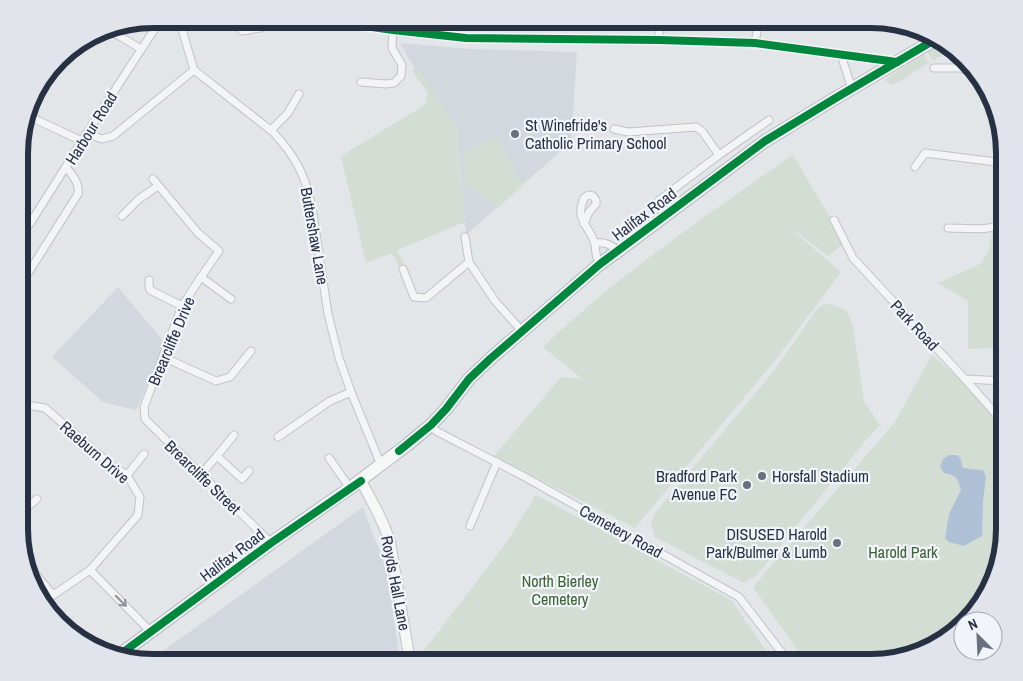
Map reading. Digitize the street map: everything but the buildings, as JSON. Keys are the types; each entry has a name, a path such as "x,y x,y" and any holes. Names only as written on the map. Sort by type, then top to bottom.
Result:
{"highway":[{"name":"Halifax Road","path":"126,650 271,542 356,484 431,425 469,380 522,331 600,264 765,141 930,43"}],"street":[{"name":"Harbour Road","path":"28,226 155,28"},
{"path":"87,134 102,139 114,136 194,70 182,28"},
{"path":"239,28 242,31 260,28"},
{"path":"379,28 466,38 755,43 897,62"},
{"path":"658,28 659,40"},
{"path":"755,43 758,28"},
{"path":"361,82 394,83 401,76 402,65 392,48 393,30"},
{"path":"115,33 141,49"},
{"path":"841,55 852,89"},
{"path":"934,68 962,68"},
{"name":"Buttershaw Lane","path":"194,70 271,130 296,160 309,189 328,314 339,358 381,464"},
{"path":"271,130 288,113 299,94"},
{"path":"33,117 82,141"},
{"path":"658,201 769,120"},
{"path":"614,129 628,132 696,127 702,131 719,155"},
{"path":"915,166 925,153 995,162"},
{"path":"28,274 78,194 78,183 66,167"},
{"path":"697,172 706,185"},
{"name":"Brearcliffe Drive","path":"144,407 182,306 220,251 198,232 153,179"},
{"path":"122,216 139,199 158,186"},
{"name":"Park Road","path":"834,220 853,258 995,413"},
{"path":"584,224 595,243 596,254 600,264"},
{"path":"948,228 995,227"},
{"path":"465,237 470,262 495,301 522,331"},
{"path":"595,243 603,242 609,244 618,251"},
{"path":"403,269 414,297 426,298 470,262"},
{"path":"201,277 232,299"},
{"path":"149,280 150,290 182,306"},
{"path":"163,357 216,381 230,377 251,351"},
{"path":"966,379 995,381"},
{"path":"278,437 330,401 351,392"},
{"name":"Raeburn Drive","path":"28,405 45,408 126,475 140,497 138,515 90,570 49,598"},
{"name":"Brearcliffe Street","path":"144,407 144,419 271,542"},
{"name":"Cemetery Road","path":"431,425 436,431 523,476 739,597 782,653"},
{"path":"201,474 234,435"},
{"path":"126,475 144,454"},
{"path":"217,456 242,479 249,471"},
{"path":"329,458 356,484"},
{"path":"470,526 496,462"},
{"name":"Royds Hall Lane","path":"356,484 378,510 390,542 409,654"},
{"path":"28,506 36,498"},
{"path":"90,570 152,632"},
{"path":"37,576 53,595"}],"shaded area":[{"name":"St Winefride's Catholic Primary School","path":"400,43 470,49 577,52 571,142 466,235 457,126 415,69"},
{"path":"118,287 165,343 136,410 103,402 52,357"},
{"path":"363,507 387,572 399,654 159,654"}],"green space":[{"path":"936,47 946,53 933,61 927,52"},
{"path":"924,54 929,63 893,85 884,80"},
{"path":"417,67 457,126 465,222 397,250 404,264 399,266 391,253 366,263 341,156 425,105 428,93 412,71"},
{"path":"493,138 494,141 499,140 523,185 498,208 466,184 464,152"},
{"path":"793,155 845,243 828,256 797,232 784,235 796,233 841,272 777,358 635,528 494,456 561,377 585,379 543,347 572,320 664,246"},
{"path":"995,231 995,348 968,349 968,301 938,283 980,264 988,253 992,232"},
{"name":"Horsfall Stadium","path":"824,304 834,305 847,311 853,326 864,401 880,425 756,576 744,583 655,537 651,524 655,513 773,372 817,309"},
{"name":"Harold Park","path":"932,355 961,380 995,420 995,536 993,553 983,584 964,611 953,611 953,622 947,628 918,644 887,652 800,653 753,587 895,422"},
{"name":"North Bierley Cemetery","path":"536,495 731,600 768,653 422,654 506,543"}],"water":[{"path":"949,455 957,455 961,459 962,467 983,470 986,477 982,536 964,546 949,542 945,538 949,514 961,490 956,478 944,473 940,467 943,459"}],"cycle path":[{"path":"379,28 466,38 755,43 897,62"},
{"path":"399,451 431,425 469,379 490,359 600,264 765,141 930,43"},
{"path":"126,650 271,543 361,481"}],"place":[{"name":"St Winefride's Catholic Primary School","path":"515,134"},
{"name":"Horsfall Stadium","path":"762,476"},
{"name":"Bradford Park Avenue FC","path":"747,485"},
{"name":"DISUSED Harold Park/Bulmer & Lumb","path":"837,543"}]}
